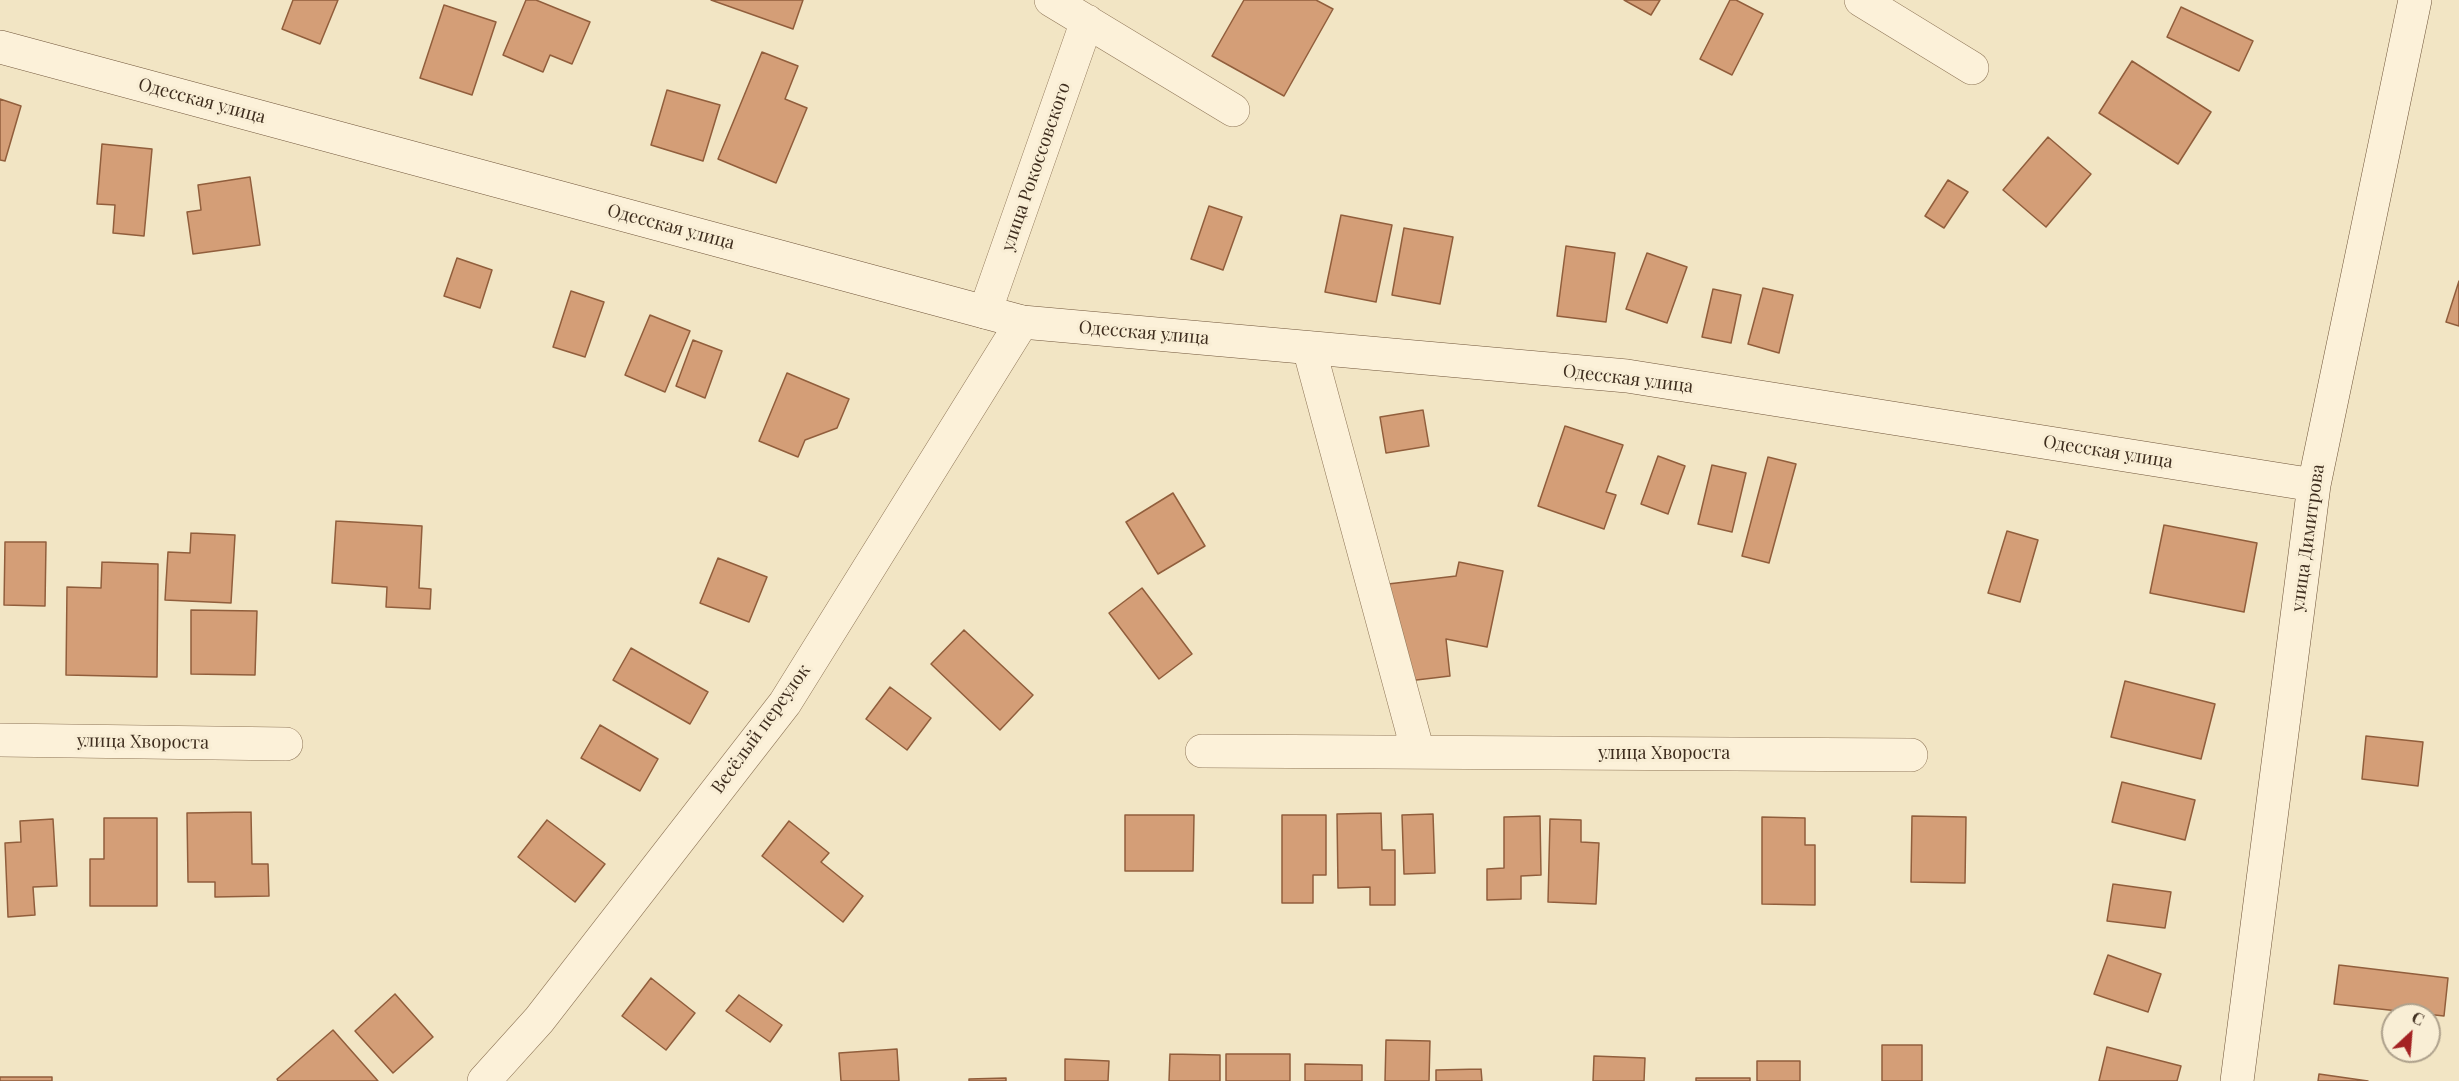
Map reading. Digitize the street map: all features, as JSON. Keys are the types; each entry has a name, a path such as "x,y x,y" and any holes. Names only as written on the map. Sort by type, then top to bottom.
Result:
{"main road":[{"path":"1051,0 1233,110"},
{"path":"1861,0 1972,68"},
{"name":"улица Димитрова","path":"2237,1081 2314,485 2415,0"},
{"name":"улица Рокоссовского","path":"985,312 1087,21"},
{"name":"Одесская улица","path":"0,47 1022,322 1627,376 2314,485"},
{"name":"Весёлый переулок","path":"484,1081 539,1020 785,703 1022,322"},
{"path":"1309,348 1418,752"},
{"name":"улица Хвороста","path":"0,741 286,744"},
{"name":"улица Хвороста","path":"1202,751 1911,755"}],"building":[{"path":"293,0 338,0 320,44 282,29"},
{"path":"526,0 536,0 590,22 572,64 550,55 543,72 503,55"},
{"path":"711,0 803,0 793,29"},
{"path":"1244,0 1316,0 1333,9 1284,96 1212,56"},
{"path":"1624,0 1660,0 1651,15"},
{"path":"1730,0 1736,0 1763,14 1732,75 1700,59"},
{"path":"444,5 496,22 472,95 420,78"},
{"path":"2181,7 2253,41 2239,71 2167,37"},
{"path":"762,52 798,66 785,99 807,108 776,183 718,159"},
{"path":"2132,61 2211,112 2178,164 2099,113"},
{"path":"667,90 720,105 703,161 651,145"},
{"path":"0,99 21,106 5,161 0,160"},
{"path":"2048,137 2091,174 2046,227 2003,190"},
{"path":"102,144 152,149 144,236 113,233 115,205 97,204"},
{"path":"250,177 260,245 193,254 187,212 201,210 198,185"},
{"path":"1948,180 1968,192 1944,228 1925,216"},
{"path":"1209,206 1242,217 1223,270 1191,259"},
{"path":"1341,215 1392,225 1376,302 1325,292"},
{"path":"1404,228 1453,237 1440,304 1392,295"},
{"path":"1566,246 1615,253 1606,322 1557,316"},
{"path":"1647,253 1687,267 1667,323 1626,309"},
{"path":"457,258 492,270 480,308 444,296"},
{"path":"2459,281 2459,326 2446,322"},
{"path":"1763,288 1793,295 1779,353 1748,344"},
{"path":"1713,289 1741,295 1731,343 1702,337"},
{"path":"571,291 604,302 585,357 553,347"},
{"path":"650,315 690,331 665,392 625,375"},
{"path":"693,340 722,351 705,398 676,386"},
{"path":"787,373 849,399 837,428 805,440 798,457 759,441"},
{"path":"1423,410 1429,446 1386,453 1380,417"},
{"path":"1565,426 1623,445 1606,492 1616,495 1604,529 1538,506"},
{"path":"1658,456 1685,466 1668,514 1641,504"},
{"path":"1768,457 1796,464 1769,563 1742,556"},
{"path":"1712,465 1746,473 1732,532 1698,524"},
{"path":"1173,493 1205,546 1158,574 1126,522"},
{"path":"336,521 422,526 419,588 431,589 430,609 386,607 387,587 332,583"},
{"path":"2164,525 2257,543 2244,612 2150,593"},
{"path":"2007,531 2038,540 2020,602 1988,593"},
{"path":"191,533 235,535 231,603 165,600 168,552 190,553"},
{"path":"5,542 46,542 45,606 4,605"},
{"path":"718,558 767,577 749,622 700,603"},
{"path":"102,562 158,564 157,677 66,675 67,587 101,588"},
{"path":"1459,562 1503,571 1487,647 1446,639 1450,676 1408,681 1388,584 1456,576"},
{"path":"1142,588 1192,654 1159,679 1109,613"},
{"path":"191,610 257,611 255,675 191,674"},
{"path":"964,630 1033,695 1000,730 931,664"},
{"path":"631,648 708,692 690,724 613,680"},
{"path":"2125,681 2215,704 2201,759 2111,737"},
{"path":"890,687 931,718 907,750 866,719"},
{"path":"600,725 658,759 640,791 581,758"},
{"path":"2366,736 2423,742 2418,786 2362,779"},
{"path":"2122,782 2195,800 2185,840 2112,822"},
{"path":"251,812 252,864 268,864 269,896 215,897 215,882 188,882 187,813"},
{"path":"1381,813 1382,850 1395,850 1395,905 1370,905 1370,887 1338,888 1337,814"},
{"path":"1433,814 1435,873 1404,874 1402,815"},
{"path":"1125,815 1194,815 1193,871 1125,871"},
{"path":"1282,815 1326,815 1326,875 1313,875 1313,903 1282,903"},
{"path":"1540,816 1541,875 1521,876 1521,899 1487,900 1487,869 1504,868 1504,817"},
{"path":"1912,816 1966,817 1965,883 1911,882"},
{"path":"1762,817 1805,818 1805,845 1815,845 1815,905 1762,904"},
{"path":"104,818 157,818 157,906 90,906 90,859 104,859"},
{"path":"53,819 57,886 33,887 35,915 8,917 5,843 21,842 20,821"},
{"path":"1550,819 1581,820 1581,842 1599,843 1596,904 1548,902"},
{"path":"547,820 605,864 575,902 518,857"},
{"path":"789,821 829,853 821,862 863,896 843,922 762,856"},
{"path":"2113,884 2171,892 2165,928 2107,921"},
{"path":"2108,955 2161,974 2148,1012 2094,994"},
{"path":"2339,965 2448,978 2444,1016 2441,1016 2441,1003 2381,1003 2381,1009 2334,1004"},
{"path":"651,978 695,1013 666,1050 622,1016"},
{"path":"395,994 433,1037 393,1073 355,1031"},
{"path":"739,995 782,1025 770,1042 726,1011"},
{"path":"333,1030 378,1081 278,1081 277,1079"},
{"path":"1386,1040 1430,1041 1429,1081 1385,1081"},
{"path":"1882,1045 1922,1045 1922,1081 1882,1081"},
{"path":"2107,1047 2181,1066 2177,1081 2099,1081"},
{"path":"897,1049 899,1081 841,1081 839,1053"},
{"path":"1170,1054 1220,1055 1220,1081 1169,1081"},
{"path":"1226,1054 1290,1054 1290,1081 1226,1081"},
{"path":"1594,1056 1645,1058 1644,1081 1593,1081"},
{"path":"1065,1059 1109,1061 1108,1081 1065,1081"},
{"path":"1757,1061 1800,1061 1800,1081 1757,1081"},
{"path":"1305,1064 1362,1065 1362,1081 1305,1081"},
{"path":"1481,1069 1482,1081 1436,1081 1436,1070"},
{"path":"2319,1074 2368,1081 2318,1081"},
{"path":"0,1077 52,1077 52,1081 0,1081"},
{"path":"1006,1078 1006,1081 969,1081 969,1079"},
{"path":"1696,1078 1750,1078 1750,1081 1696,1081"}]}
